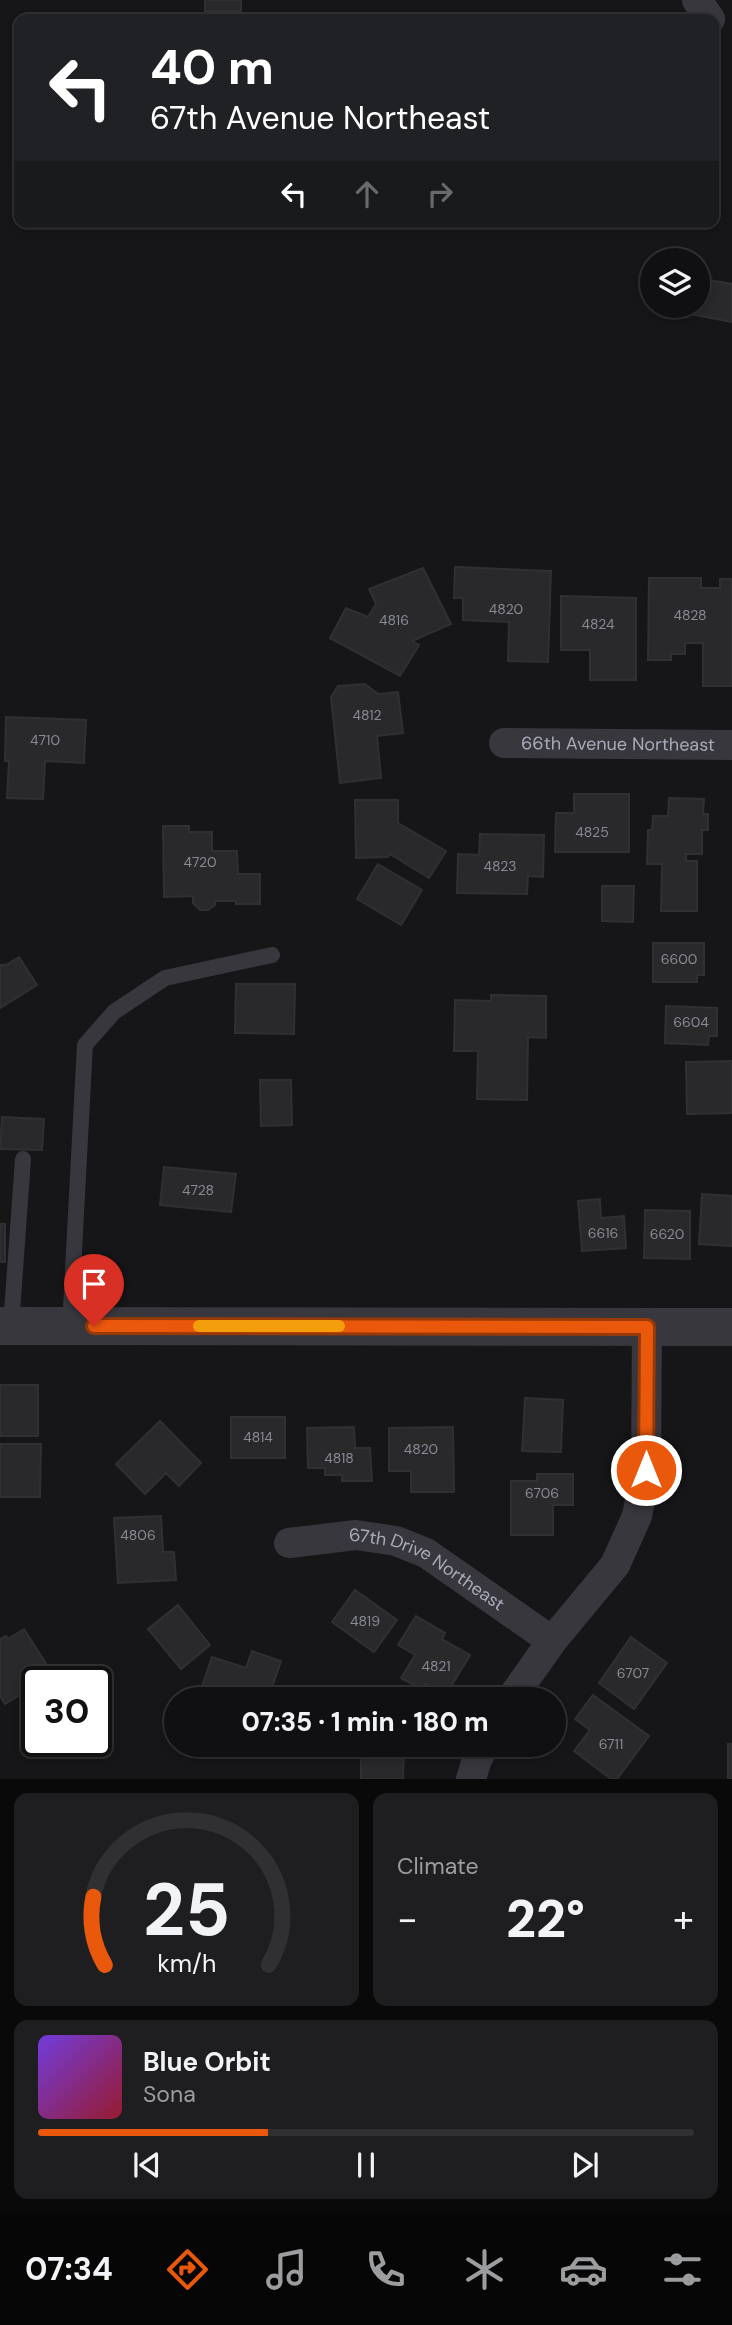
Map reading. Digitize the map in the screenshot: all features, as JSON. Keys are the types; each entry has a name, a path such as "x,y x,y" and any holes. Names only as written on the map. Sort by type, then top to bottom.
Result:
{"street":[{"name":"66th Avenue Northeast","path":"505,743 732,745"},
{"path":"5,1326 732,1327"},
{"path":"519,1687 552,1641 615,1565 637,1516 646,1470 647,1327"},
{"name":"67th Drive Northeast","path":"289,1543 356,1535 396,1541 426,1553 552,1641"},
{"path":"471,1779 478,1757"}],"lane":[{"path":"70,1326 85,1045 114,1012 165,978 272,955"},
{"path":"5,1326 23,1159"}],"building":[{"path":"205,0 241,0 241,11 205,11"},
{"path":"710,280 732,284 732,322 710,318"},
{"path":"455,567 551,571 548,662 508,661 509,622 463,620 463,598 454,598"},
{"path":"423,568 451,624 412,641 419,645 400,676 330,638 346,608 368,617 376,604 369,589"},
{"path":"649,578 701,578 701,588 720,588 720,579 732,579 732,686 703,686 703,643 685,643 685,654 671,654 671,660 648,660"},
{"path":"561,596 636,598 636,680 590,680 590,650 561,650"},
{"path":"365,684 378,694 398,692 403,733 377,736 381,778 340,783 331,697 338,686"},
{"path":"6,717 86,720 84,763 45,761 43,799 7,798 9,761 5,761"},
{"path":"574,794 629,794 629,852 555,852 556,813 574,813"},
{"path":"669,798 704,799 703,814 708,814 708,830 702,830 702,854 686,854 686,861 697,861 697,911 661,911 662,864 647,864 648,830 652,830 653,816 668,816"},
{"path":"355,800 398,800 398,823 446,851 429,878 390,854 388,857 356,858"},
{"path":"163,826 189,826 189,832 212,832 212,851 237,851 238,874 260,874 260,904 215,901 215,905 208,910 200,910 193,903 193,896 164,897"},
{"path":"480,834 544,835 543,877 528,876 527,894 457,893 458,854 479,855"},
{"path":"378,864 422,890 401,925 357,899"},
{"path":"602,886 634,886 633,922 602,921"},
{"path":"653,943 704,943 704,975 697,975 697,982 653,982"},
{"path":"19,957 37,985 0,1008 0,965 6,965"},
{"path":"236,984 295,984 294,1034 235,1033"},
{"path":"491,995 546,996 546,1038 528,1037 527,1100 477,1099 478,1051 454,1051 455,1000 491,1001"},
{"path":"666,1006 717,1008 717,1036 709,1036 708,1045 665,1043"},
{"path":"732,1061 732,1113 687,1114 686,1062"},
{"path":"260,1080 291,1080 292,1125 261,1126"},
{"path":"2,1117 44,1119 42,1150 0,1149"},
{"path":"164,1167 236,1174 231,1212 160,1205"},
{"path":"702,1194 732,1196 732,1246 699,1244"},
{"path":"600,1199 601,1218 624,1216 626,1248 582,1251 578,1201"},
{"path":"645,1210 690,1211 690,1259 644,1258"},
{"path":"0,1224 5,1224 5,1262 0,1262"},
{"path":"0,1385 38,1385 38,1436 0,1436"},
{"path":"525,1398 563,1400 561,1452 522,1451"},
{"path":"231,1417 285,1417 285,1458 231,1458"},
{"path":"160,1421 201,1463 179,1486 166,1473 145,1494 116,1464"},
{"path":"354,1427 355,1448 370,1448 372,1481 342,1481 342,1475 325,1475 325,1468 308,1468 307,1428"},
{"path":"453,1427 454,1492 411,1492 411,1471 389,1471 389,1428"},
{"path":"0,1444 41,1444 40,1497 0,1497"},
{"path":"537,1474 573,1474 573,1505 553,1505 553,1535 511,1535 511,1481 537,1481"},
{"path":"161,1516 163,1552 174,1552 176,1580 118,1583 114,1518"},
{"path":"355,1590 397,1620 374,1652 332,1622"},
{"path":"178,1605 210,1645 181,1669 148,1629"},
{"path":"416,1616 445,1633 442,1639 470,1655 451,1687 431,1687 426,1684 424,1687 418,1687 401,1678 415,1655 398,1645"},
{"path":"24,1629 48,1666 21,1666 21,1694 5,1704 0,1696 0,1639 6,1636 8,1639"},
{"path":"631,1637 667,1663 634,1709 599,1683"},
{"path":"252,1651 281,1661 272,1687 202,1687 212,1657 246,1668"},
{"path":"593,1695 649,1736 617,1779 611,1779 574,1751 590,1730 575,1719"},
{"path":"728,1744 732,1744 732,1779 728,1779"},
{"path":"361,1757 404,1757 403,1779 361,1779"}],"slow traffic":[{"path":"199,1326 339,1326"}],"route":[{"path":"94,1326 647,1327 646,1470"}]}
